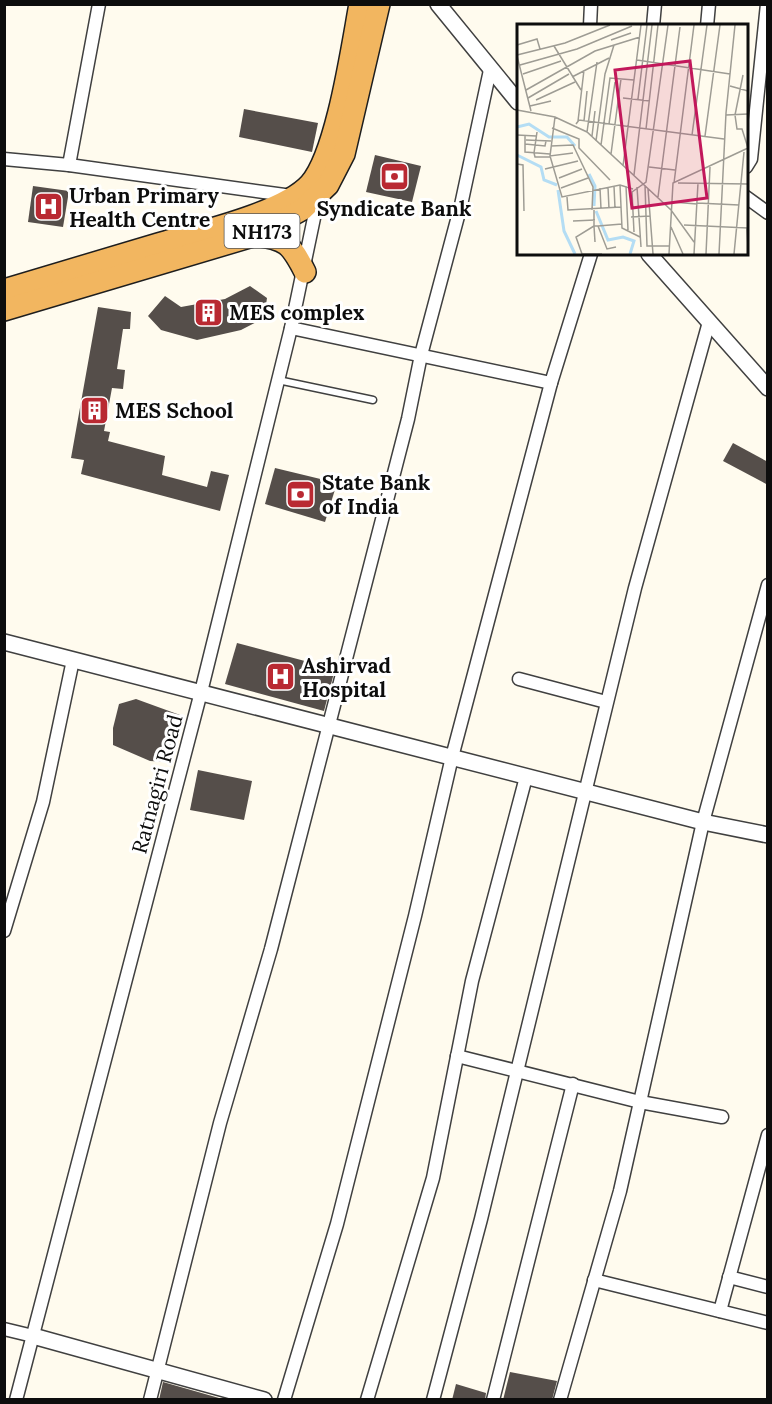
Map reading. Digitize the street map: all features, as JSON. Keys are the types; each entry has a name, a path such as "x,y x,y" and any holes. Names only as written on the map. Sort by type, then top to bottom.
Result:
{"highway":[{"name":"NH173","path":"4,310 256,235 303,209 318,185 344,154 379,4"},
{"name":"NH173","path":"318,185 347,75 360,5"},
{"name":"NH173","path":"4,290 237,220 294,196 309,185 318,185"},
{"path":"256,235 285,242 295,252 305,272"}],"street":[{"path":"69,165 99,4"},
{"path":"438,4 490,70 517,100"},
{"path":"590,24 591,4"},
{"path":"653,24 655,4"},
{"path":"707,24 709,4"},
{"path":"748,165 751,159 767,4"},
{"path":"150,1400 220,1123 272,949 408,419 421,355 461,206 490,70"},
{"path":"4,159 69,165 294,196"},
{"name":"Ratnagiri Road","path":"16,1400 201,692 305,272 318,185"},
{"path":"748,197 768,213"},
{"path":"285,1400 337,1224 415,916 452,757 551,383 591,255"},
{"path":"651,255 768,388"},
{"path":"433,1400 518,1070 583,791 709,322"},
{"path":"291,328 551,383"},
{"path":"560,1400 620,1191 703,822 768,585"},
{"path":"4,642 703,822 768,835"},
{"path":"4,931 43,802 73,660"},
{"path":"519,679 606,702"},
{"path":"367,1400 433,1178 472,981 526,777"},
{"path":"457,1056 640,1102 722,1117"},
{"path":"493,1400 573,1084"},
{"path":"720,1311 768,1134"},
{"path":"729,1277 768,1287"},
{"path":"594,1280 768,1323"},
{"path":"4,1329 158,1369 264,1400"}],"lane":[{"path":"278,380 373,400"}],"building":[{"path":"244,109 318,123 312,152 239,137"},
{"name":"Syndicate Bank","path":"375,155 421,166 412,202 366,192"},
{"name":"Urban Primary Health Centre","path":"33,186 69,191 63,227 28,222"},
{"name":"MES complex","path":"250,286 267,298 264,318 241,330 197,340 161,330 148,316 165,296 181,307 225,299"},
{"name":"MES School","path":"98,307 131,312 130,329 123,329 117,369 125,370 123,389 112,388 104,431 110,432 108,441 165,456 162,475 207,487 211,471 229,475 220,511 81,474 84,460 71,458"},
{"path":"733,443 768,462 768,485 723,461"},
{"path":"275,468 337,483 325,522 265,504"},
{"name":"Ashirvad Hospital","path":"237,643 335,669 324,711 225,684"},
{"path":"136,699 180,715 167,762 150,761 113,745 113,728 119,704"},
{"path":"198,770 252,781 244,820 190,810"},
{"path":"510,1372 557,1381 552,1400 503,1400"},
{"path":"163,1382 226,1400 159,1400"},
{"path":"456,1384 486,1393 485,1400 452,1400"}],"place":[{"name":"Syndicate Bank","path":"394,177"},
{"name":"Urban Primary Health Centre","path":"48,207"},
{"name":"MES complex","path":"208,312"},
{"name":"MES School","path":"94,410"},
{"name":"State Bank of India","path":"301,494"},
{"name":"Ashirvad Hospital","path":"281,677"}]}
